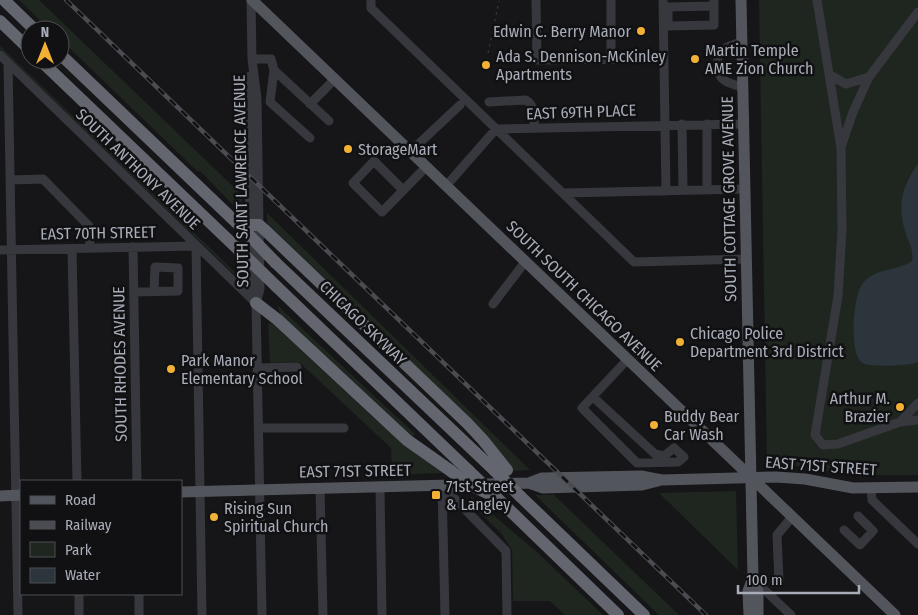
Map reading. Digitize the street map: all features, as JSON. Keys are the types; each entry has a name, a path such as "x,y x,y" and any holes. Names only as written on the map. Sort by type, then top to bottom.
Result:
{"highway":[{"path":"4,0 25,20"},
{"path":"0,21 20,40"},
{"name":"CHICAGO SKYWAY","path":"70,63 250,226 276,263 644,615"},
{"name":"CHICAGO SKYWAY","path":"50,70 618,615"},
{"path":"250,226 472,428 507,470 521,497"},
{"path":"256,303 278,320 400,434 466,483 496,497"}],"main road":[{"name":"SOUTH SOUTH CHICAGO AVENUE","path":"252,0 895,615"},
{"name":"SOUTH COTTAGE GROVE AVENUE","path":"741,0 750,478 753,578 758,591 758,615"},
{"name":"EAST 71ST STREET","path":"182,492 529,484 542,478 641,476 662,480 794,478 838,486 872,488 918,487"},
{"path":"0,496 18,495"},
{"name":"SOUTH COTTAGE GROVE AVENUE","path":"749,615 748,591 753,578"}],"street":[{"name":"SOUTH SAINT LAWRENCE AVENUE","path":"252,0 252,59 257,99 250,226 251,289 256,303 262,615"},
{"path":"371,0 372,8 634,262 746,259"},
{"path":"536,0 537,60 664,59"},
{"path":"611,0 611,53"},
{"path":"663,0 666,13 668,26 714,26 714,3 668,7 666,13 664,59 666,191"},
{"path":"817,0 841,148 841,270 833,333 815,435 819,442 829,446 900,422 918,420"},
{"path":"841,148 853,112 869,77 918,12"},
{"path":"742,42 725,47 720,52 718,63 720,76 725,81 743,88"},
{"name":"SOUTH ANTHONY AVENUE","path":"0,56 256,303"},
{"path":"252,59 271,59 274,70 270,102 310,138"},
{"path":"8,63 5,105 12,250 18,495 18,615"},
{"path":"274,70 329,121"},
{"path":"830,75 846,84 869,77"},
{"path":"310,104 335,79"},
{"path":"488,102 526,100 530,102 533,108 534,128"},
{"path":"410,152 460,105"},
{"path":"682,124 683,190"},
{"path":"707,124 707,190"},
{"name":"EAST 69TH PLACE","path":"496,129 743,124"},
{"path":"446,186 496,129"},
{"path":"403,190 374,161 353,183 382,212 426,167"},
{"path":"10,180 43,179 89,226 90,248"},
{"path":"563,193 745,189"},
{"path":"196,246 202,615"},
{"name":"EAST 70TH STREET","path":"0,250 196,246"},
{"name":"SOUTH RHODES AVENUE","path":"133,247 137,480"},
{"path":"72,249 77,480"},
{"path":"494,304 525,262"},
{"path":"134,292 154,292"},
{"path":"593,397 655,454 664,456 674,448 684,457 678,462 637,464 582,408 627,360"},
{"path":"257,368 297,367"},
{"path":"900,422 918,402"},
{"path":"259,428 344,428"},
{"path":"442,486 506,552 508,615"},
{"path":"442,486 445,615"},
{"path":"380,487 382,615"},
{"path":"320,488 323,615"},
{"path":"872,488 872,500 918,544"},
{"path":"844,530 860,545 873,531 858,516"},
{"path":"779,580 777,535 792,517"},
{"path":"753,578 791,615"},
{"path":"79,595 79,615"},
{"path":"139,595 140,615"}],"path":[{"path":"488,53 499,0"}],"green space":[{"path":"19,0 39,0 60,20 40,20"},
{"path":"759,0 918,0 918,475 849,475 798,466 767,465"},
{"path":"70,30 242,195 243,215 200,171 198,172 70,49"},
{"path":"0,46 20,65 20,68 0,49"},
{"path":"22,70 25,70 237,274 244,273 243,278 237,277"},
{"path":"267,213 530,470 513,471 455,406 267,223"},
{"path":"277,305 415,434 411,438 281,316"},
{"path":"272,323 378,422 443,473 392,475 391,448 299,362 270,363 268,324"},
{"path":"736,491 738,570 659,493"},
{"path":"535,495 554,495 679,615 659,615"},
{"path":"471,496 538,553 603,615 565,615 550,601 513,601 512,550 501,533 470,503"}],"water":[{"path":"918,164 918,362 889,366 865,364 857,356 855,347 854,323 857,299 863,283 868,278 912,261 912,250 903,224 901,206 904,189"}],"railway":[{"path":"66,0 706,615"}],"place":[{"name":"Edwin C. Berry Manor","path":"641,31"},
{"name":"Martin Temple AME Zion Church","path":"695,59"},
{"name":"Ada S. Dennison-McKinley Apartments","path":"486,65"},
{"name":"StorageMart","path":"348,149"},
{"name":"Chicago Police Department 3rd District","path":"680,342"},
{"name":"Park Manor Elementary School","path":"171,369"},
{"name":"Arthur M. Brazier","path":"900,407"},
{"name":"Buddy Bear Car Wash","path":"654,425"},
{"name":"71st Street & Langley","path":"436,495"},
{"name":"Rising Sun Spiritual Church","path":"214,517"}]}
